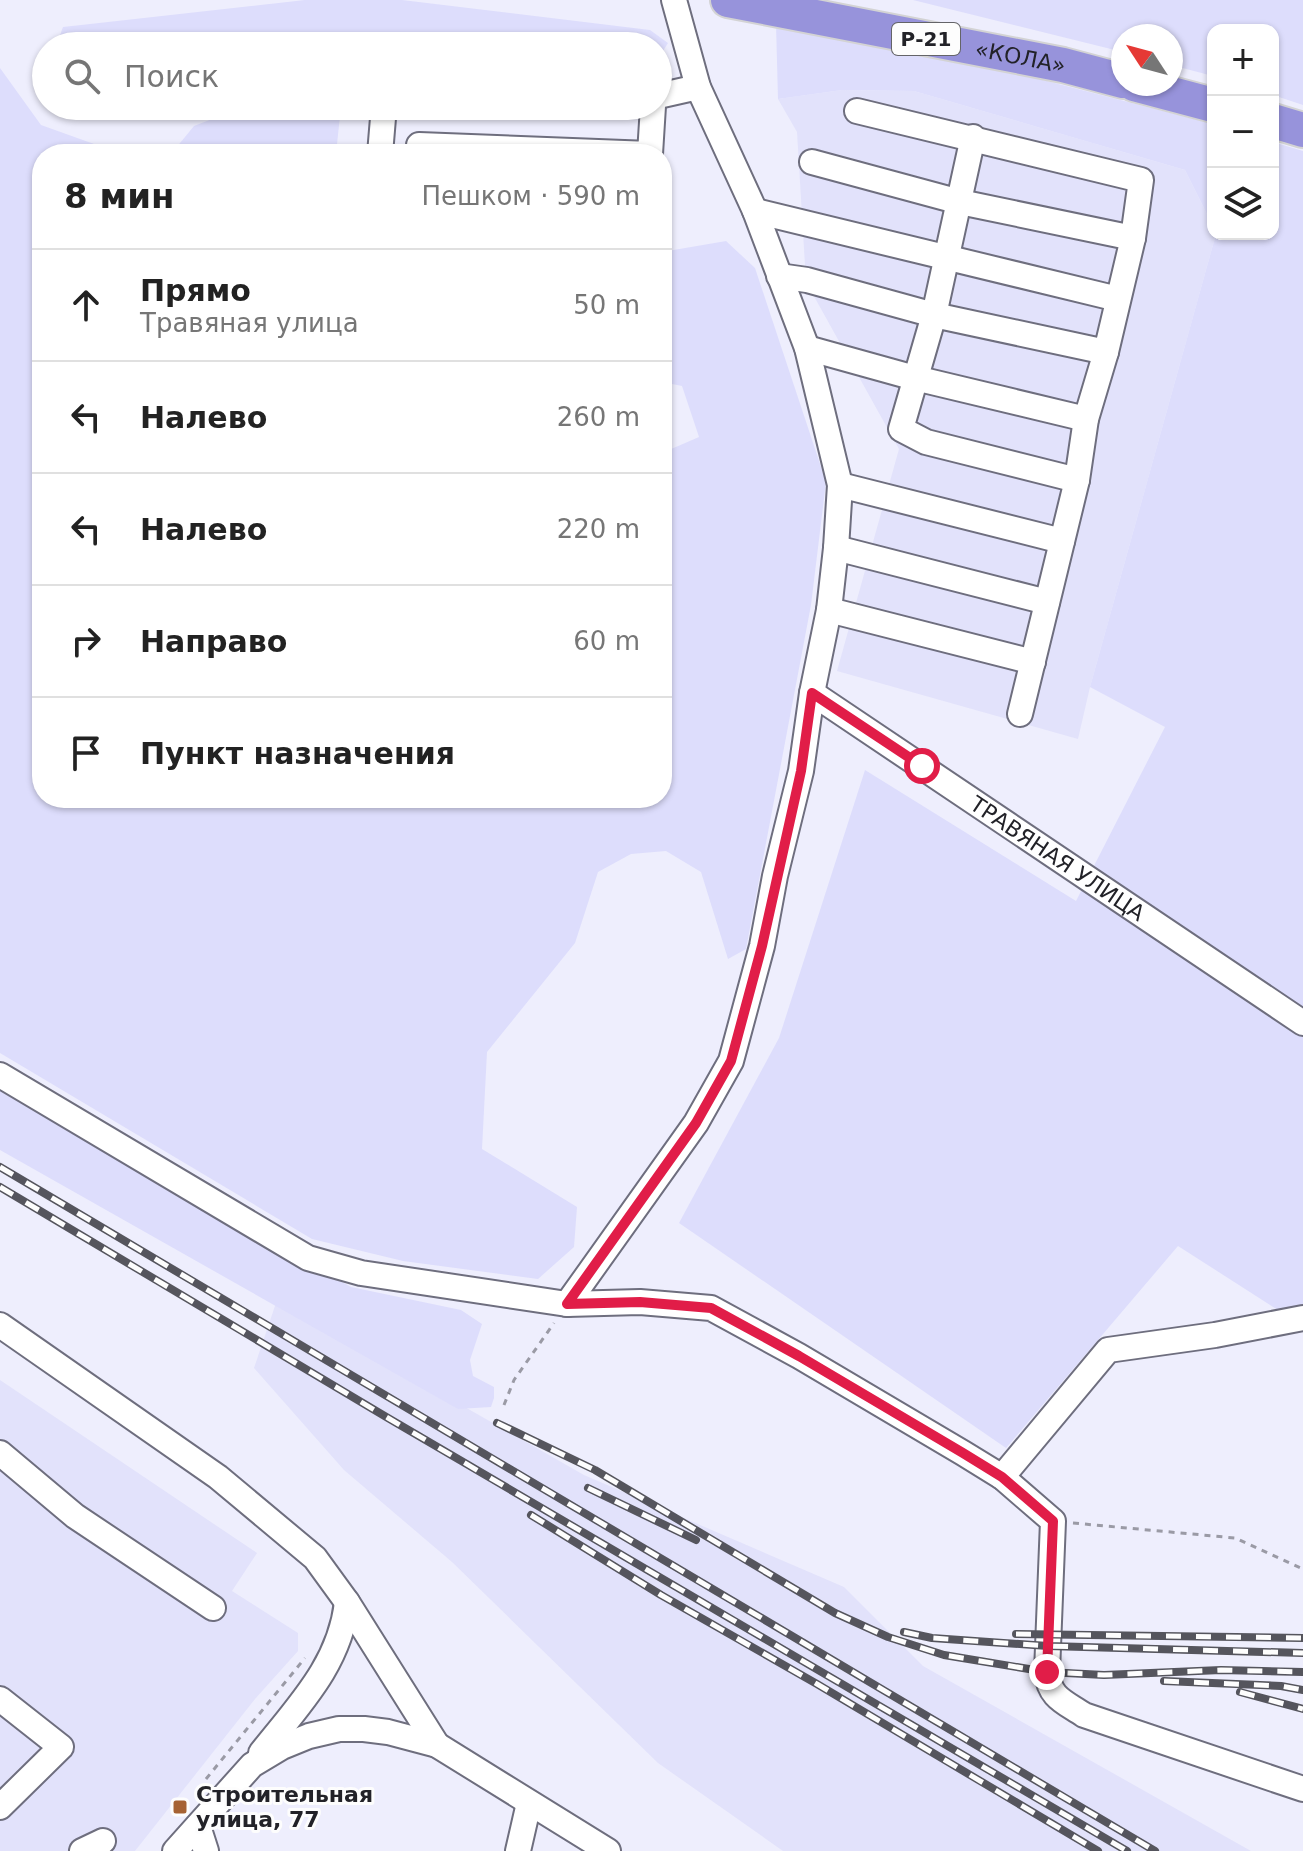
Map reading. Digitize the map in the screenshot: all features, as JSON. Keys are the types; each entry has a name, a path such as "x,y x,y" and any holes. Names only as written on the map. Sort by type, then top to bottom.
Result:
{"highway":[{"name":"«КОЛА»","path":"728,0 1063,65 1111,78"},
{"path":"1179,96 1207,103"},
{"path":"1279,123 1303,130"}],"street":[{"path":"567,1304 696,1123 731,1061 762,946 801,771 812,693 829,610 836,548 840,485 807,348 755,211 698,87 674,0"},
{"path":"672,93 698,87"},
{"path":"857,111 1141,180 1133,238 1106,352 1086,419 1077,480 1020,714"},
{"path":"381,144 383,120"},
{"path":"651,144 652,120"},
{"path":"973,137 934,315 901,429 926,442 1077,480"},
{"path":"812,162 960,202 1133,238"},
{"path":"755,211 1118,299"},
{"path":"779,276 807,280 934,315 1106,352"},
{"path":"807,348 915,378 1086,419"},
{"path":"840,485 1062,541"},
{"path":"836,548 1047,602"},
{"path":"829,610 1033,662"},
{"name":"ТРАВЯНАЯ УЛИЦА","path":"812,693 1303,1023"},
{"path":"0,1075 308,1258 361,1273 567,1304 640,1302 711,1308 799,1356 1002,1477 1053,1521 1047,1672 1048,1687 1057,1697 1084,1715 1303,1789"},
{"path":"1002,1477 1108,1350 1215,1335 1303,1318"},
{"path":"0,1328 218,1477 315,1558 347,1602 437,1745"},
{"path":"0,1453 75,1516 213,1608"},
{"path":"175,1851 252,1765 323,1675 344,1627 347,1602"},
{"path":"0,1699 61,1747 0,1807"},
{"path":"252,1765 282,1747 309,1736 339,1729 388,1732 437,1745 608,1851"},
{"path":"518,1851 529,1803"},
{"path":"198,1826 206,1851"}],"path":[{"path":"504,1405 514,1380 567,1304"},
{"path":"1053,1521 1235,1538 1303,1569"},
{"path":"206,1779 311,1651"}],"shaded area":[{"path":"305,0 402,0 653,32 61,32 63,27"},
{"path":"913,0 1303,0 1303,105 1279,97 1279,24 1207,24 1207,74 1183,68 1183,24 1111,24 1111,49"},
{"path":"776,24 1004,70 1207,122 1207,214 1185,170 914,91 842,90 778,99"},
{"path":"0,68 32,112 32,120 94,144 32,144 32,808 672,808 672,449 699,437 682,386 672,384 672,250 726,241 755,268 826,482 811,605 746,949 728,959 701,872 666,851 631,854 598,872 575,943 487,1052 482,1149 577,1207 574,1247 538,1279 403,1261 312,1239 0,1053"},
{"path":"842,90 914,91 1185,170 1207,214 1207,240 1214,240 1078,739 837,671 899,449 806,282 797,132 778,99"},
{"path":"210,120 340,120 337,144 179,144 194,126"},
{"path":"1279,144 1303,151 1303,1326 1178,1246 1006,1448 679,1223 779,1038 865,770 1076,901 1165,727 1090,687 1214,240 1279,240"},
{"path":"0,1085 351,1287 461,1310 482,1324 470,1360 473,1376 494,1387 491,1407 458,1409 0,1150"},
{"path":"277,1300 584,1475 844,1587 923,1666 1251,1851 783,1851 658,1763 452,1562 344,1470 254,1368"},
{"path":"0,1380 257,1553 232,1591 298,1633 298,1651 255,1699 135,1851 0,1851"}],"railway":[{"path":"0,1167 1155,1851"},
{"path":"0,1187 1127,1851"},
{"path":"497,1423 595,1470 835,1613 888,1637 944,1655 1047,1672 1104,1675 1221,1670 1303,1672"},
{"path":"588,1488 696,1540"},
{"path":"531,1515 661,1595 1098,1851"},
{"path":"904,1632 932,1638 1048,1646 1303,1653"},
{"path":"1016,1634 1303,1638"},
{"path":"1164,1681 1281,1686 1303,1690"},
{"path":"1240,1692 1303,1709"}],"place":[{"name":"Строительная улица, 77","path":"180,1807"}],"route":[{"path":"922,766 812,693 801,771 775,876 762,946 731,1061 696,1123 567,1304 640,1302 711,1308 799,1356 1002,1477 1053,1521 1047,1672"}]}
